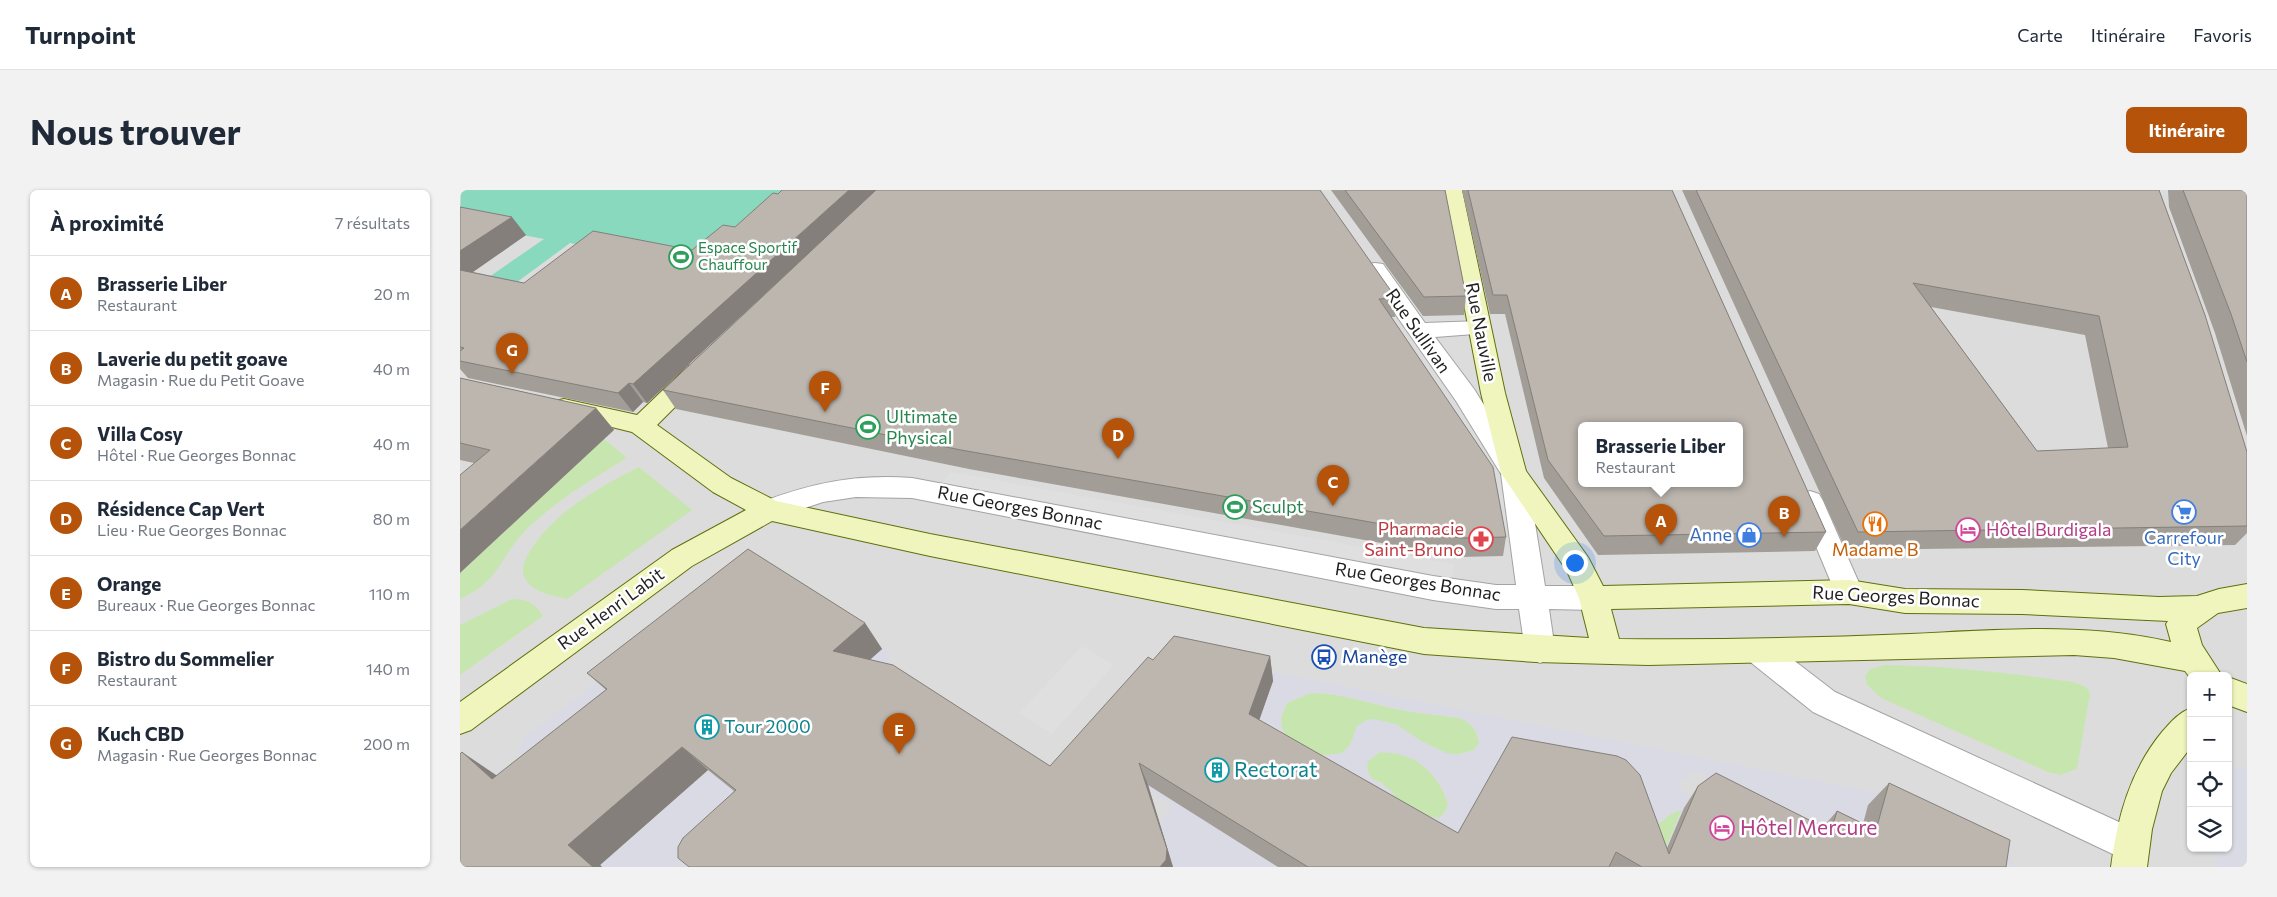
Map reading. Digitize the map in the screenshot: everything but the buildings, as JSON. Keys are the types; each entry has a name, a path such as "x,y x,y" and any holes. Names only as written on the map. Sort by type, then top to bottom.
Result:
{"street":[{"name":"Rue Nauville","path":"1452,190 1493,393 1514,473"},
{"name":"Rue Sullivan","path":"1363,252 1464,395 1514,473 1578,565 1594,598 1607,651"},
{"path":"1418,330 1480,328"},
{"path":"641,426 710,359"},
{"path":"537,402 624,420 641,426 722,485 769,510 930,545 1424,641 1540,650 1760,652 2085,641 2141,647 2200,668"},
{"name":"Rue Sullivan","path":"1514,473 1540,650"},
{"path":"1799,478 1850,592"},
{"name":"Rue Georges Bonnac","path":"769,510 802,497 840,488 876,484 912,488 1433,588 1496,597 1594,598 1850,592 1905,601 2022,602 2159,609 2197,608"},
{"name":"Rue Henri Labit","path":"460,720 682,558 713,538 769,510"},
{"path":"2200,668 2184,641 2181,624 2197,608 2219,600 2247,596"},
{"path":"1760,652 1800,686 1824,702 2130,856 2142,797 2157,766 2187,727"},
{"path":"2232,692 2247,698"}],"shaded area":[{"path":"460,190 2247,190 2247,867 460,867"},
{"path":"951,472 1454,564 1452,582 940,486"},
{"path":"747,571 766,573 888,650 891,660 862,687 877,697 894,684 910,685 1069,787 1095,758 1089,753 1156,676 1161,679 1181,656 1249,671 1274,672 1878,793 2009,856 2017,867 1983,867 1983,861 1869,806 1855,851 1818,833 1807,867 1791,867 1798,844 1702,796 1684,808 1659,867 1682,810 1672,813 1650,831 1637,854 1634,867 1607,867 1632,813 1632,805 1624,790 1607,779 1506,760 1454,853 1155,681 1095,751 1278,867 1173,867 1165,857 1144,843 1173,806 1099,758 1068,793 904,688 892,689 886,693 710,859 707,867 602,867 600,865 708,770 730,787 881,649 768,576 615,698 635,713 526,802 496,775 460,804 460,801 502,768 517,781 521,778 520,747 524,738 738,573","holes":["1310,693 1330,693 1412,712 1460,718 1469,723 1478,733 1479,743 1474,750 1463,755 1446,753 1421,741 1396,724 1374,719 1367,720 1357,726 1350,745 1342,753 1310,757 1293,746 1283,731 1280,720 1287,703","831,705 839,711 840,716 836,722 823,726 818,721 819,717","1380,752 1399,754 1416,760 1432,773 1445,791 1448,805 1443,816 1439,818 1423,816 1410,820 1402,815 1398,802 1391,790 1372,779 1367,769 1368,761","1695,770 1765,805 1760,822 1702,794 1692,799 1677,784"]},
{"path":"1082,646 1114,665 1052,734 1019,713"},
{"path":"2247,766 2247,867 2216,867 2217,852 2232,852 2232,770"}],"green space":[{"name":"Espace Sportif Chauffour","path":"461,190 796,190 704,269 570,243 460,324 460,297 544,239 460,223"},
{"path":"604,439 627,458 575,490 538,518 518,539 492,576 474,592 460,599 460,573"},
{"path":"639,467 692,510 567,599 534,588 524,577 523,569 530,551 540,537 565,512 593,492"},
{"path":"512,599 530,603 543,616 460,675 460,625"},
{"path":"1885,665 1956,668 2003,673 2073,682 2086,687 2090,693 2077,769 2060,775 2048,772 1881,698 1867,685 1865,676 1870,669"},
{"path":"1310,693 1336,695 1400,710 1458,717 1467,721 1472,726 1476,732 1479,744 1474,750 1455,755 1446,754 1421,741 1357,726 1351,745 1342,754 1330,757 1316,756 1302,751 1291,743 1283,732 1281,718 1287,703"},
{"path":"1380,752 1392,752 1403,755 1423,766 1439,784 1448,805 1447,810 1439,818 1423,816 1410,820 1382,783 1372,779 1366,769 1368,761"},
{"path":"1682,809 1658,867 1634,867 1647,840 1657,825 1672,813"}],"place":[{"name":"Espace Sportif Chauffour","path":"681,257"},
{"name":"Kuch CBD","path":"512,374"},
{"name":"Bistro du Sommelier","path":"825,412"},
{"name":"Ultimate Physical","path":"868,427"},
{"name":"Résidence Cap Vert","path":"1118,459"},
{"name":"Villa Cosy","path":"1333,506"},
{"name":"Sculpt","path":"1235,507"},
{"name":"Carrefour City","path":"2184,512"},
{"name":"Madame B","path":"1875,524"},
{"name":"Hôtel Burdigala","path":"1968,530"},
{"name":"Anne","path":"1749,535"},
{"name":"Laverie du petit goave","path":"1784,537"},
{"name":"Pharmacie Saint-Bruno","path":"1481,539"},
{"name":"Brasserie Liber","path":"1661,545"},
{"name":"Manège","path":"1324,657"},
{"name":"Tour 2000","path":"707,727"},
{"name":"Orange","path":"899,754"},
{"name":"Rectorat","path":"1217,770"},
{"name":"Hôtel Mercure","path":"1722,828"}]}
